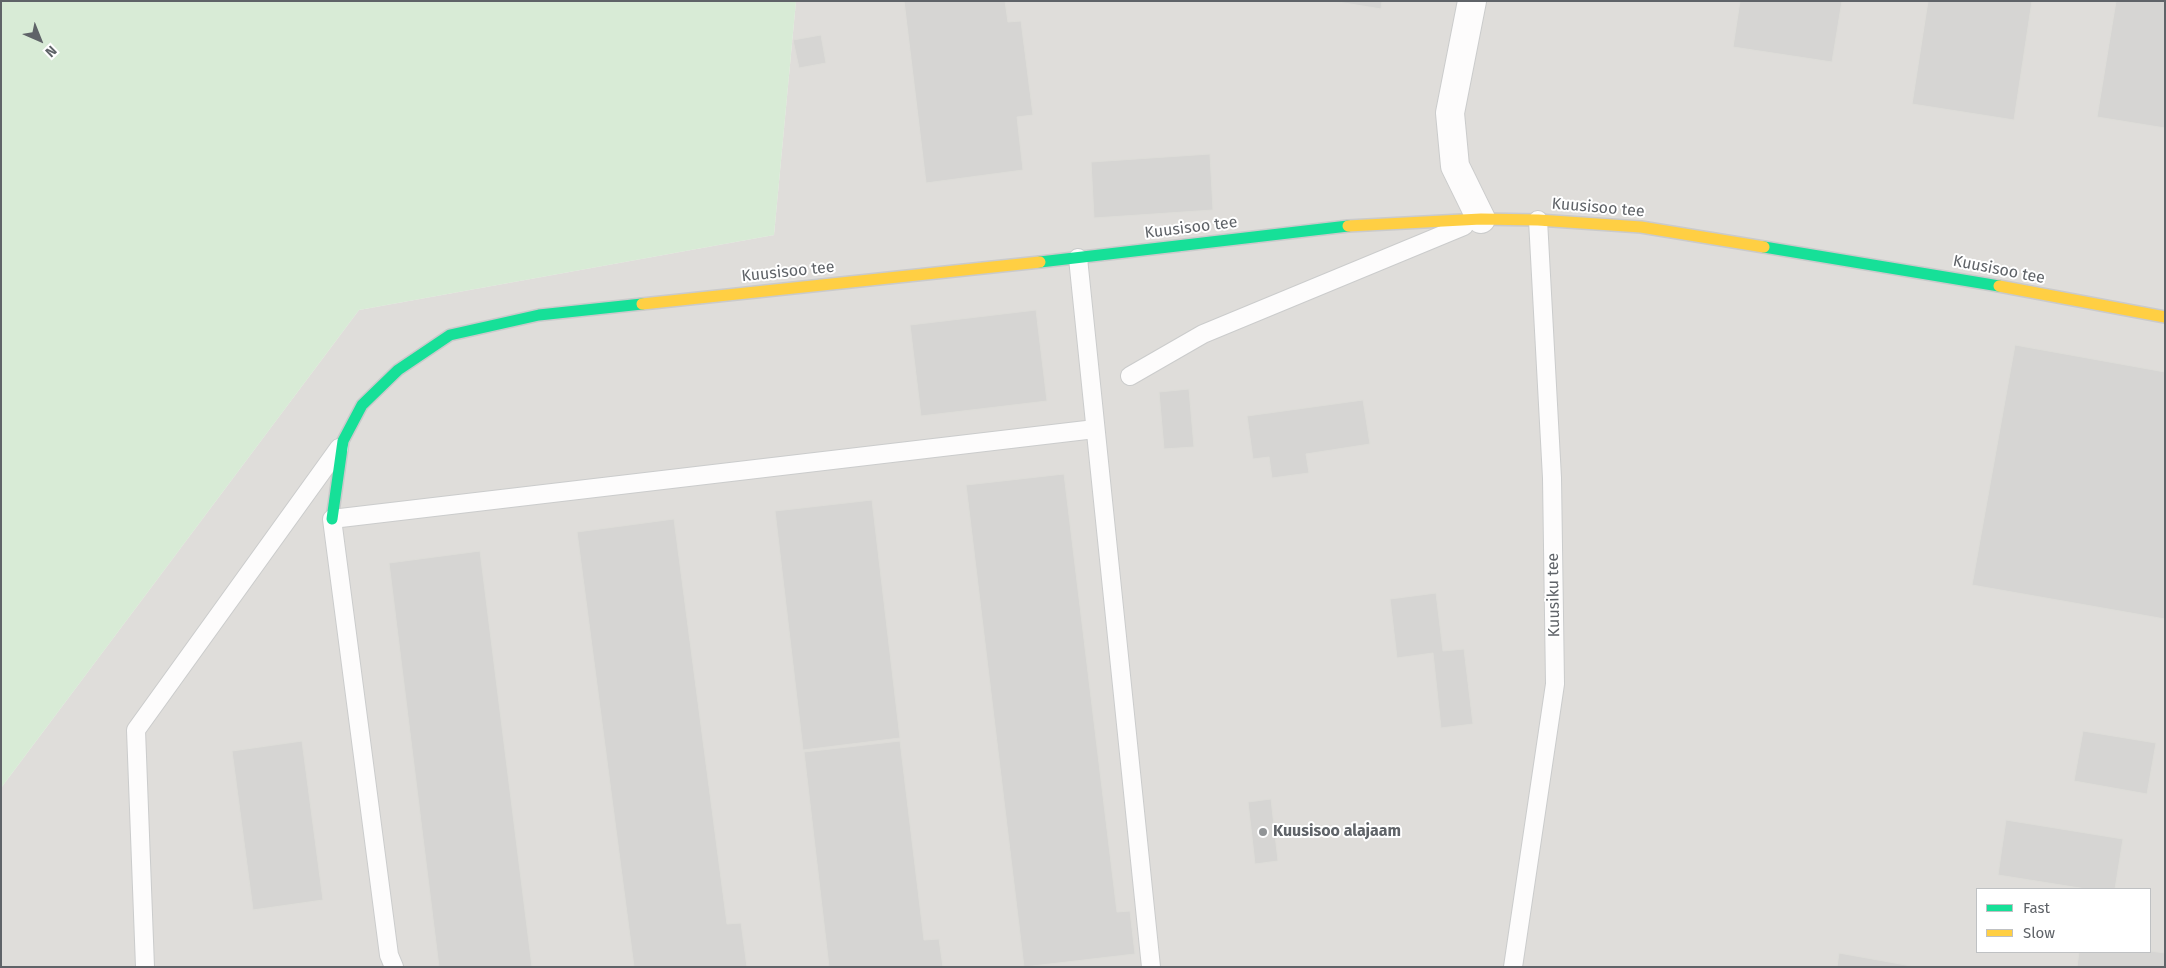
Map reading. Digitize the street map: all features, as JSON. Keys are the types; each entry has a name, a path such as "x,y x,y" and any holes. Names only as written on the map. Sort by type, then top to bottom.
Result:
{"street":[{"path":"1472,1 1450,113 1454,166 1481,219"},
{"name":"Kuusisoo tee","path":"332,519 343,441 362,405 398,370 450,335 539,314 1078,258 1352,226 1481,219 1538,220 1641,227 1927,273 2165,317"}],"lane":[{"path":"1130,376 1203,334 1481,219"},
{"name":"Kuusiku tee","path":"1513,967 1555,684 1552,478 1538,220"},
{"path":"1078,258 1151,967"},
{"path":"394,967 389,955 332,519 1095,429"},
{"path":"145,967 136,730 343,441"}],"shaded area":[{"path":"796,1 2165,1 2165,967 1,967 1,788 359,310 774,235"}],"green space":[{"path":"1,1 796,1 774,235 359,310 1,788"}],"building":[{"path":"904,1 1005,1 1008,22 1021,21 1033,115 1017,117 1023,170 926,183"},
{"path":"1332,1 1382,1 1381,9"},
{"path":"1740,1 1842,1 1832,62 1733,47"},
{"path":"1928,1 2032,1 2014,120 1912,104"},
{"path":"2116,1 2165,1 2165,128 2097,117"},
{"path":"821,35 826,63 799,68 793,40"},
{"path":"1210,154 1213,210 1094,218 1091,162"},
{"path":"1036,310 1047,401 921,416 910,325"},
{"path":"2015,345 2165,372 2165,619 1972,585"},
{"path":"1189,389 1194,447 1164,449 1159,392"},
{"path":"1363,400 1370,444 1306,454 1309,473 1272,478 1269,457 1253,459 1247,416"},
{"path":"1064,474 1117,912 1130,911 1135,954 1024,967 966,485"},
{"path":"872,500 900,738 803,750 775,511"},
{"path":"674,519 727,924 741,923 747,967 634,967 577,532"},
{"path":"480,551 532,967 439,967 389,563"},
{"path":"1436,593 1443,651 1464,649 1473,724 1441,728 1433,653 1397,658 1390,599"},
{"path":"2083,731 2156,743 2147,794 2074,781"},
{"path":"302,741 323,900 253,910 232,751"},
{"path":"900,741 924,940 939,939 943,967 829,967 804,752"},
{"name":"Kuusisoo alajaam","path":"1271,799 1278,861 1255,864 1248,802"},
{"path":"2006,820 2123,839 2115,888 2080,888 1998,875"},
{"path":"2151,951 2165,953 2165,967 2077,967 2079,953 2151,953"},
{"path":"1839,953 1917,967 1837,967"}],"traffic: fast":[{"path":"1040,262 1348,226"},
{"path":"1764,247 1999,286"},
{"path":"332,519 343,441 362,405 398,370 450,335 539,315 642,304"}],"traffic: slow":[{"path":"1348,226 1481,219 1538,220 1641,227 1764,247"},
{"path":"642,304 1040,262"},
{"path":"1999,286 2165,317"}],"place":[{"name":"Kuusisoo alajaam","path":"1263,832"}]}
